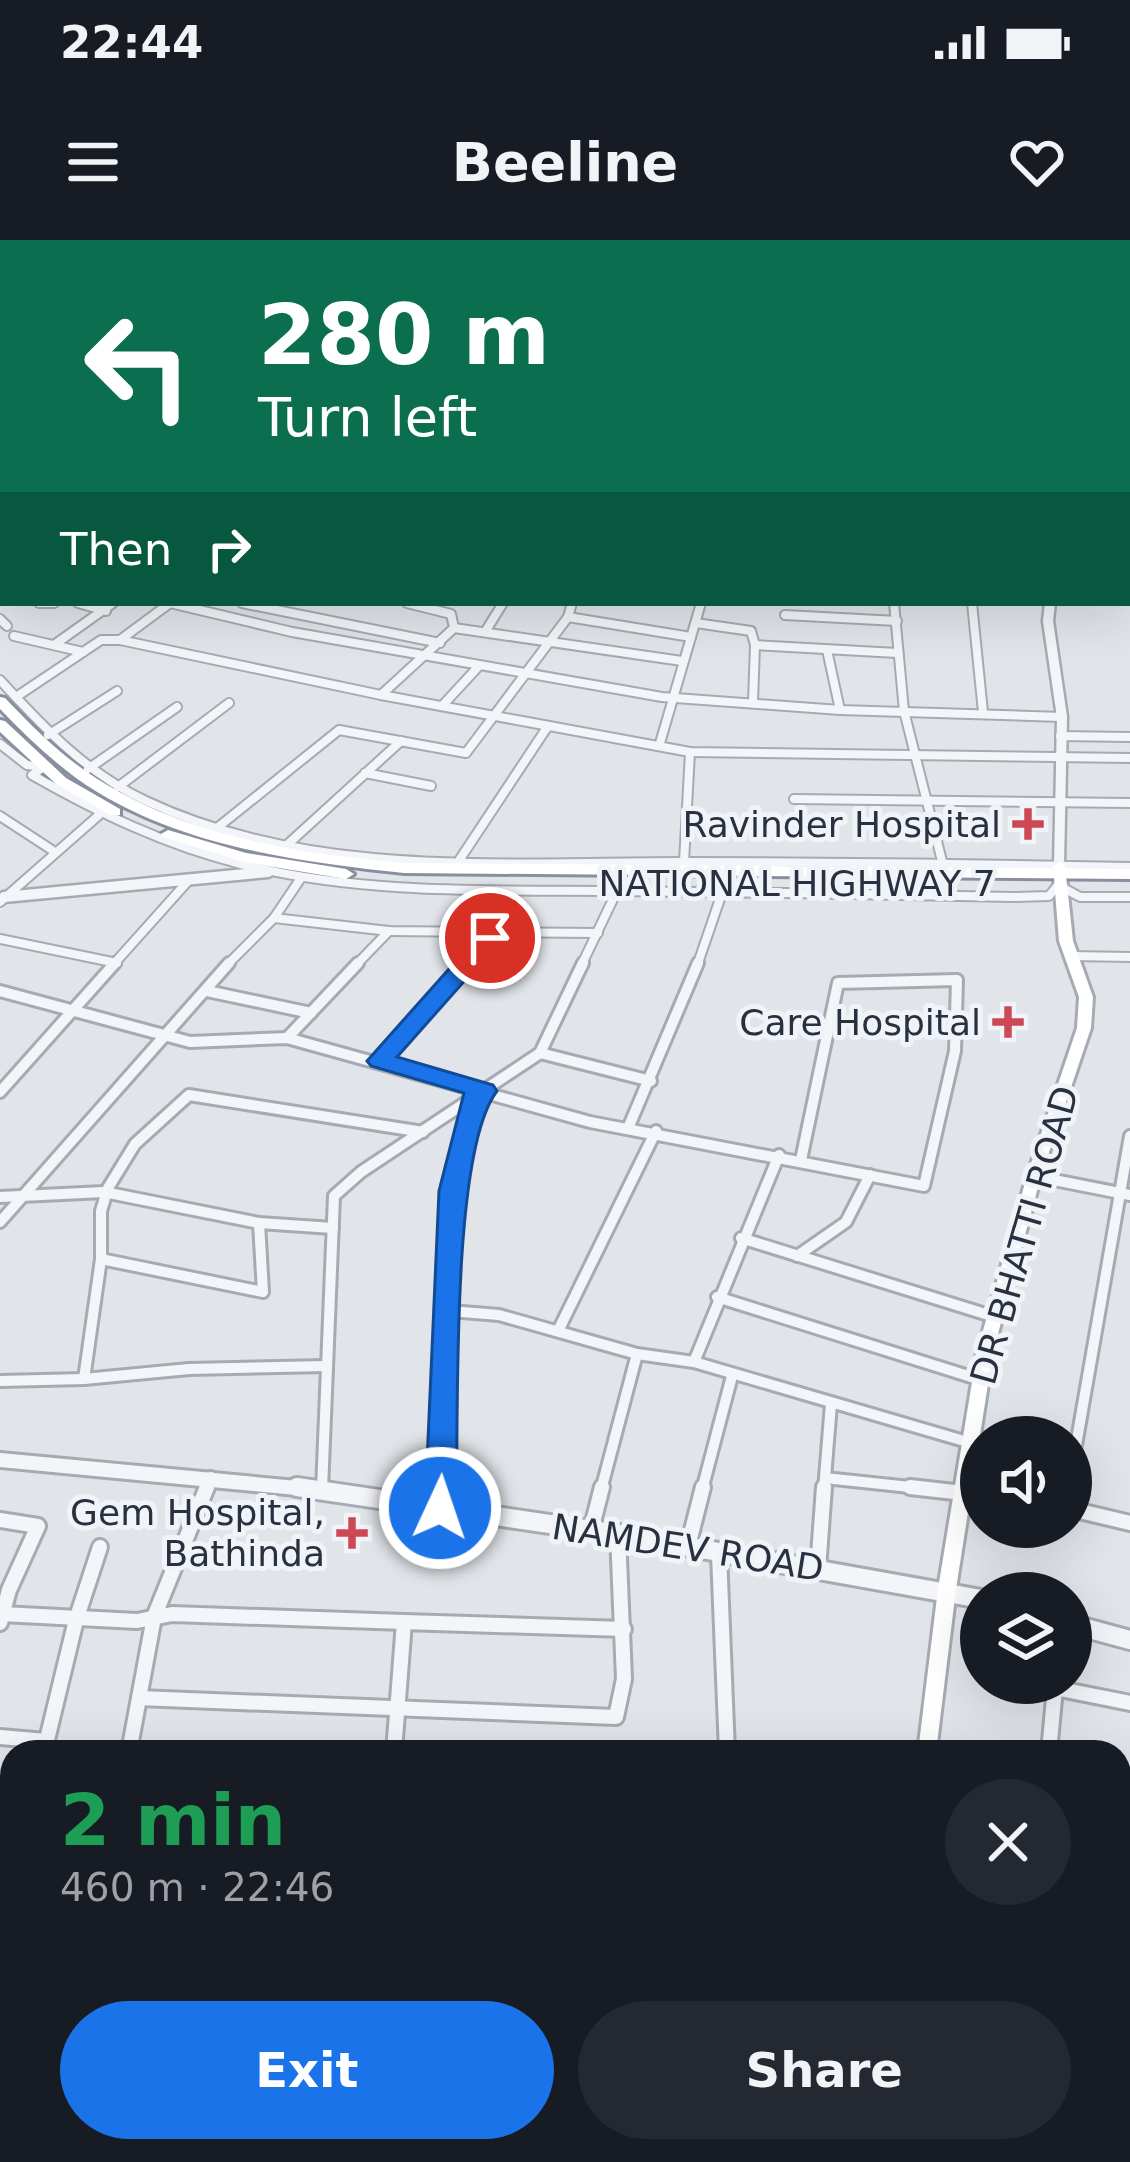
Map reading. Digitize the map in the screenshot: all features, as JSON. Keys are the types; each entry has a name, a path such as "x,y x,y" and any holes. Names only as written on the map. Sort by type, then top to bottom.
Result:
{"highway":[{"path":"8,699 60,763 112,797 182,827 302,856 451,869 1058,875 1130,871"},
{"name":"NATIONAL HIGHWAY 7","path":"0,724 44,766 89,799 178,838 314,872 511,882 1058,875 1130,885"}],"main road":[{"name":"DR BHATTI ROAD","path":"975,1416 995,1317 1034,1176 1084,1028 1086,997 1071,956 1058,875"},
{"name":"DR BHATTI ROAD","path":"928,1740 947,1589 960,1539"}],"street":[{"path":"120,640 166,606"},
{"path":"184,606 427,658 674,697 839,710 1062,717"},
{"path":"257,606 440,643"},
{"path":"419,606 451,614 454,628"},
{"path":"485,632 501,606"},
{"path":"217,828 339,730 466,753 553,642 571,606"},
{"path":"660,742 700,606"},
{"path":"894,606 904,711 943,865"},
{"path":"972,606 983,712"},
{"path":"44,766 32,775 99,815 181,849 301,878 471,890 1049,896 1058,875 1062,717 1048,621 1050,606"},
{"path":"54,645 109,607"},
{"path":"785,615 897,621"},
{"path":"568,617 691,637"},
{"path":"696,622 751,631 755,645 753,702"},
{"path":"381,695 427,658 454,628"},
{"path":"454,628 682,662"},
{"path":"14,636 83,652"},
{"path":"8,699 105,638 492,716 660,742 690,752 1130,758"},
{"path":"755,645 897,653"},
{"path":"827,650 839,710"},
{"path":"442,706 478,667"},
{"path":"0,680 8,699 88,769 118,787 217,828 288,844 460,860 943,865 1058,875 1080,897 1130,897"},
{"path":"48,735 117,691"},
{"path":"118,787 229,704"},
{"path":"88,769 177,707"},
{"path":"460,860 548,726"},
{"path":"1060,736 1130,736"},
{"path":"288,844 401,741"},
{"path":"0,744 27,765 44,766"},
{"path":"684,862 690,752"},
{"path":"365,772 431,786"},
{"path":"794,799 1130,803"},
{"path":"2,900 99,815"},
{"path":"0,816 56,852"},
{"path":"2,900 268,872"},
{"path":"0,1222 274,918 301,878"},
{"path":"0,1092 189,880"},
{"path":"322,1490 334,1196 361,1172 540,1053 616,891"},
{"path":"629,1126 686,1003 722,893"},
{"path":"274,918 389,931 598,933"},
{"path":"287,1038 389,931"},
{"path":"380,1061 497,932"},
{"path":"0,939 117,963"},
{"path":"1071,956 1130,957"},
{"path":"2,995 198,1043 287,1038 380,1061 479,1095 590,1122 924,1186 955,1051 957,980 838,983 801,1160"},
{"path":"207,991 310,1013"},
{"path":"540,1053 651,1081"},
{"path":"84,1379 101,1259 104,1192 137,1143 189,1095 423,1132"},
{"path":"440,1508 452,1191 479,1095"},
{"path":"558,1331 656,1131"},
{"path":"1082,1416 1125,1195 1130,1136"},
{"path":"694,1362 778,1155"},
{"path":"797,1256 847,1222 870,1175"},
{"path":"1034,1176 1125,1195"},
{"path":"0,1197 104,1192 259,1223 333,1228"},
{"path":"101,1259 263,1292 259,1223"},
{"path":"742,1238 995,1317"},
{"path":"717,1297 981,1380"},
{"path":"450,1311 499,1316 638,1354 694,1362 960,1440"},
{"path":"591,1530 638,1354"},
{"path":"0,1381 327,1366"},
{"path":"688,1546 732,1376"},
{"path":"818,1569 831,1404"},
{"name":"NAMDEV ROAD","path":"0,1460 322,1490 618,1534 960,1593"},
{"path":"131,1740 154,1617 212,1477"},
{"path":"825,1478 960,1492"},
{"path":"1092,1514 1130,1522"},
{"path":"0,1520 38,1526 4,1590 1,1618 76,1620 172,1614 623,1629"},
{"path":"139,1698 616,1717 624,1679 618,1534"},
{"path":"46,1740 76,1620 100,1547"},
{"path":"719,1554 727,1740"},
{"path":"395,1740 404,1622"},
{"path":"1092,1630 1130,1640"},
{"path":"1049,1740 1055,1688 1130,1702"}],"place":[{"name":"Ravinder Hospital","path":"1028,824"},
{"name":"Care Hospital","path":"1008,1022"},
{"name":"Gem Hospital, Bathinda","path":"352,1533"}],"route":[{"path":"440,1508 452,1191 473,1099 484,1091 380,1061 490,938"}]}
